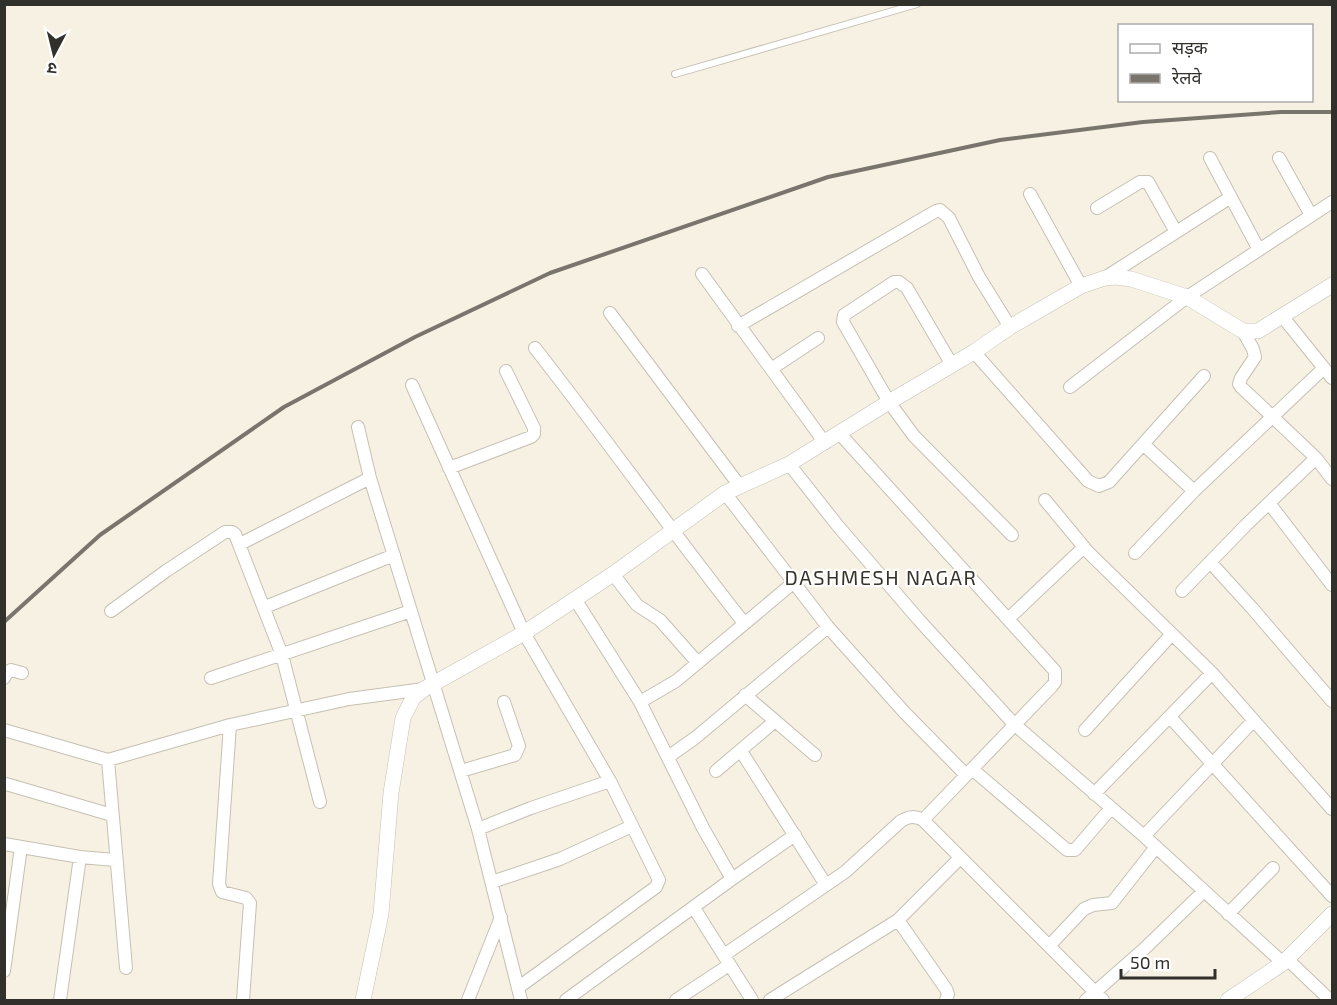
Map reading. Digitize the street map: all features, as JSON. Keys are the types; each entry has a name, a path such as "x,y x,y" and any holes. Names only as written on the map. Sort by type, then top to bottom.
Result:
{"street":[{"path":"1210,158 1259,250"},
{"path":"1279,158 1311,215"},
{"path":"1097,208 1140,182 1148,182 1176,232"},
{"path":"1030,194 1081,286"},
{"path":"1105,278 1231,197"},
{"path":"1070,387 1187,297 1332,202"},
{"path":"738,326 940,210 949,218 979,277 1010,327"},
{"path":"702,274 825,443"},
{"path":"363,1000 381,914 392,793 403,718 413,698 428,686 524,633 613,574 725,493 789,464 974,352 1010,327 1081,286 1105,278 1131,279 1187,297 1244,331 1258,331 1332,285"},
{"path":"952,365 907,288 898,282 894,282 847,312 842,319 889,402 925,449 1012,535"},
{"path":"610,313 739,486"},
{"path":"1282,316 1332,378"},
{"path":"1244,331 1255,357 1239,384 1316,459 1332,479"},
{"path":"771,369 818,338"},
{"path":"535,348 590,418 671,531 744,623"},
{"path":"974,352 1088,481 1099,486 1109,482 1204,376"},
{"path":"1135,553 1194,491 1324,368"},
{"path":"449,468 534,434 534,428 506,370"},
{"path":"412,385 524,633 610,781 659,880 656,887 519,987"},
{"path":"358,427 370,478 411,610 428,686 461,771 478,829 521,1000"},
{"path":"840,434 1055,671 1056,676 1052,686 923,820"},
{"path":"1143,444 1194,491"},
{"path":"1182,591 1316,459"},
{"path":"789,464 838,526 925,627 1014,724 1144,836 1228,914 1330,1000"},
{"path":"240,544 370,478"},
{"path":"725,493 828,627 905,713 969,772 1067,850 1075,850 1111,808"},
{"path":"1044,500 1084,547 1212,674 1332,809"},
{"path":"1269,503 1332,585"},
{"path":"111,611 166,571 225,532 232,531 240,544 282,655 320,802"},
{"path":"1008,619 1084,547"},
{"path":"265,607 394,555"},
{"path":"1210,562 1332,701"},
{"path":"613,574 638,605 660,620 698,663"},
{"path":"640,702 666,688 698,663 793,582"},
{"path":"575,599 640,702 703,828 732,879"},
{"path":"210,678 411,610"},
{"path":"668,757 695,738 828,627"},
{"path":"1085,730 1171,635"},
{"path":"4,678 11,670 22,673"},
{"path":"1094,794 1212,674"},
{"path":"4,730 108,760 230,725 349,699 428,686"},
{"path":"745,695 815,755"},
{"path":"461,771 515,755 517,752 519,746 504,702"},
{"path":"1170,717 1332,896"},
{"path":"1144,836 1254,720"},
{"path":"716,771 775,721"},
{"path":"230,725 219,884 222,892 246,898 250,903 243,1000"},
{"path":"741,751 826,885"},
{"path":"108,760 126,968"},
{"path":"478,829 610,781"},
{"path":"6,784 112,815"},
{"path":"676,1000 860,860 908,817 914,816 923,820 1049,946 1095,998 1203,892"},
{"path":"492,882 560,859 632,826"},
{"path":"566,1000 795,835"},
{"path":"4,844 80,857 115,860"},
{"path":"4,971 21,847"},
{"path":"1049,946 1084,909 1093,905 1112,903 1156,848"},
{"path":"60,1000 80,857"},
{"path":"770,1000 898,920 960,858"},
{"path":"1228,914 1272,868"},
{"path":"694,908 752,1000"},
{"path":"468,1000 501,917"},
{"path":"1228,1000 1285,961 1332,917"},
{"path":"898,920 946,989 948,994 946,1000"}],"lane":[{"path":"675,74 917,4"}],"railway":[{"path":"4,622 100,535 284,407 415,337 550,273 828,177 1000,140 1143,122 1281,112 1332,112"}],"district":[{"name":"DASHMESH NAGAR","path":"881,578"}]}
